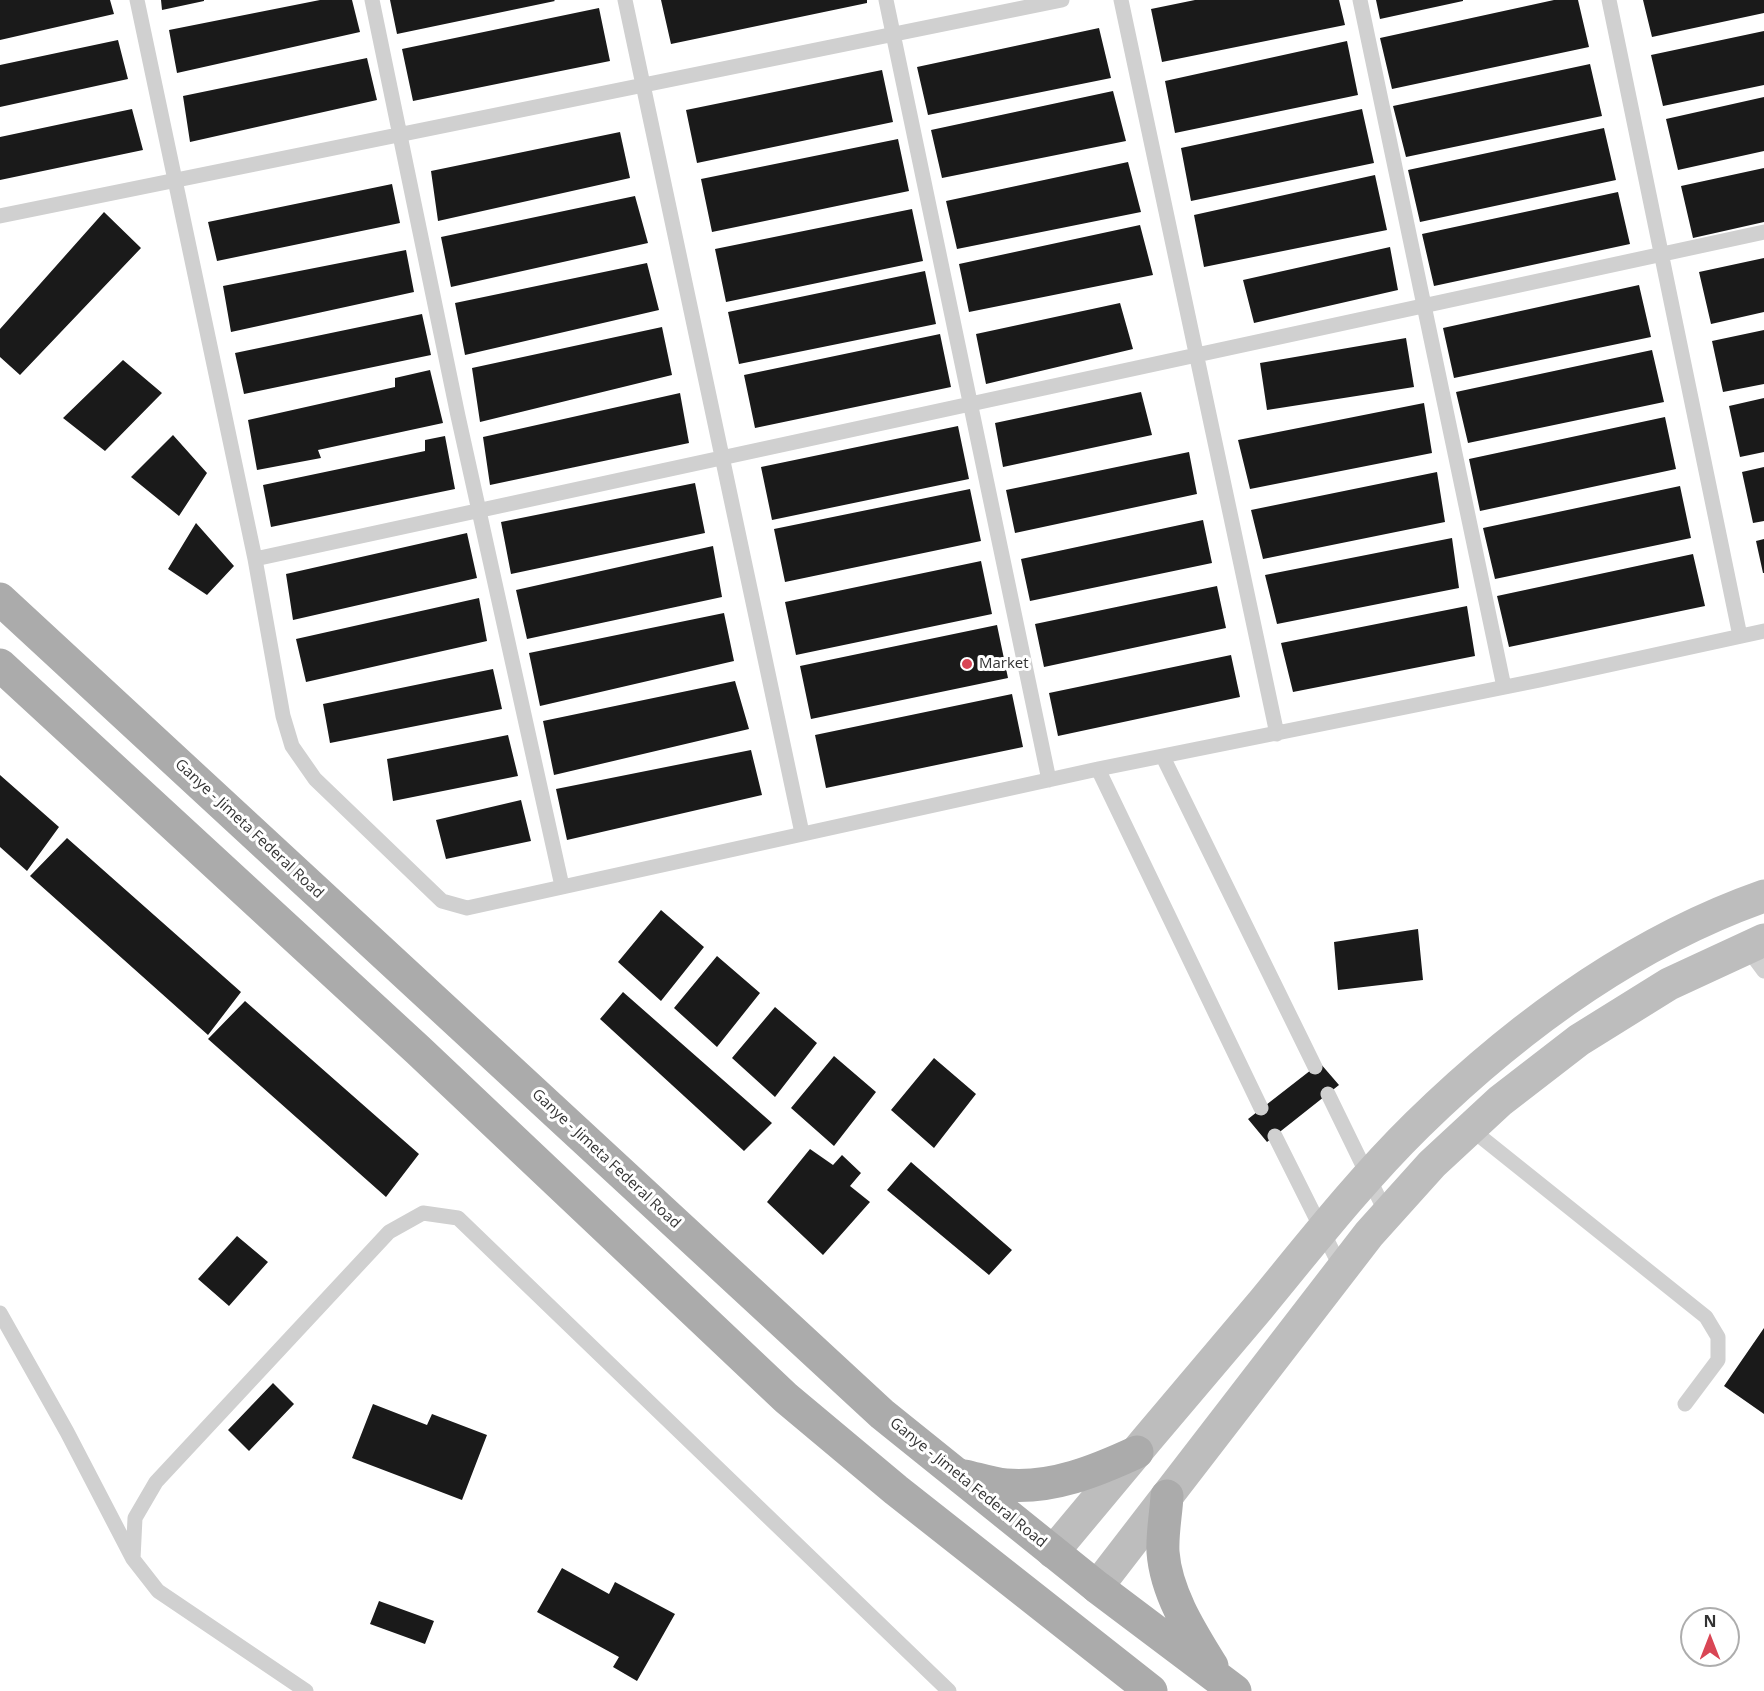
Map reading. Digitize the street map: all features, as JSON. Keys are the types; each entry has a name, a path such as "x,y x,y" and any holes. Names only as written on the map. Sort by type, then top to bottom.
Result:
{"main road":[{"name":"Ganye - Jimeta Federal Road","path":"0,599 865,1398 1096,1587 1228,1686"},
{"path":"0,665 426,1058 786,1398 896,1490 1151,1691"},
{"path":"1053,1552 1322,1232 1416,1126 1467,1079 1555,1008 1650,948 1716,913 1764,896"},
{"path":"1096,1587 1342,1270 1432,1164 1500,1101 1579,1040 1669,984 1758,953"},
{"path":"957,1474 1007,1485 1064,1480 1101,1469 1137,1452"},
{"path":"1167,1496 1163,1552 1169,1582 1187,1626 1228,1686"}],"lane":[{"path":"137,0 255,559 283,716 292,746 315,779 442,901 467,908 1098,769 1504,687 1764,631"},
{"path":"372,0 478,511 562,886"},
{"path":"625,0 802,833"},
{"path":"886,0 1049,780"},
{"path":"0,216 1062,0"},
{"path":"1121,0 1277,734"},
{"path":"1360,0 1504,687"},
{"path":"1609,0 1740,636"},
{"path":"255,559 1764,232"},
{"path":"1163,757 1315,1067"},
{"path":"1098,769 1262,1108"},
{"path":"1328,1094 1387,1215"},
{"path":"1471,1128 1706,1317 1718,1337 1718,1360 1685,1404"},
{"path":"1275,1136 1342,1270"},
{"path":"133,1559 135,1518 156,1482 389,1232 423,1213 458,1218 949,1691"},
{"path":"0,1313 68,1432 133,1559 158,1591 306,1691"}],"building":[{"path":"0,0 110,0 114,14 0,40"},
{"path":"161,0 204,0 204,1 162,10"},
{"path":"320,0 352,0 360,32 177,73 169,30"},
{"path":"390,0 554,0 555,1 397,34"},
{"path":"661,0 867,0 867,3 671,44"},
{"path":"1195,0 1339,0 1345,25 1162,62 1151,9"},
{"path":"1376,0 1463,0 1463,1 1380,19"},
{"path":"1554,0 1578,0 1589,47 1392,89 1380,38"},
{"path":"1643,0 1764,0 1764,13 1652,37"},
{"path":"599,8 610,61 413,101 402,49"},
{"path":"1099,28 1111,78 928,115 917,67"},
{"path":"1764,31 1764,85 1663,106 1651,55"},
{"path":"118,40 128,79 0,107 0,65"},
{"path":"1347,41 1358,95 1175,133 1165,81"},
{"path":"367,58 377,100 190,142 183,96"},
{"path":"1590,64 1602,116 1406,157 1393,106"},
{"path":"882,70 893,122 697,163 686,110"},
{"path":"1113,91 1126,141 942,178 931,130"},
{"path":"1764,97 1764,151 1678,170 1666,119"},
{"path":"132,109 143,150 0,180 0,137"},
{"path":"1362,109 1374,163 1191,201 1181,148"},
{"path":"1604,128 1616,180 1420,222 1408,170"},
{"path":"620,132 630,178 438,221 431,171"},
{"path":"898,139 909,191 712,232 701,179"},
{"path":"1128,162 1141,212 957,249 946,201"},
{"path":"1764,168 1764,222 1693,238 1681,186"},
{"path":"1375,175 1387,230 1204,267 1194,215"},
{"path":"392,184 400,223 217,261 208,222"},
{"path":"1618,192 1630,244 1434,286 1422,234"},
{"path":"635,196 648,243 451,287 441,237"},
{"path":"912,209 923,261 726,302 715,249"},
{"path":"104,212 141,248 20,375 0,357 0,329"},
{"path":"1140,225 1153,275 969,312 959,264"},
{"path":"1390,247 1398,290 1254,323 1243,280"},
{"path":"406,250 414,292 231,332 223,286"},
{"path":"1764,258 1764,312 1711,324 1699,272"},
{"path":"647,263 659,310 465,355 455,303"},
{"path":"925,271 936,324 739,364 728,312"},
{"path":"1639,285 1651,337 1454,378 1443,328"},
{"path":"1120,303 1133,349 986,384 976,334"},
{"path":"422,314 431,355 244,394 235,353"},
{"path":"662,327 672,375 480,422 472,368"},
{"path":"1764,330 1764,384 1723,392 1712,341"},
{"path":"940,334 951,387 755,428 744,375"},
{"path":"1406,338 1414,387 1267,410 1260,363"},
{"path":"1652,350 1664,402 1468,443 1456,392"},
{"path":"123,360 162,393 105,451 63,418"},
{"path":"430,370 443,423 318,450 321,458 257,470 248,420 395,387 395,378"},
{"path":"1141,392 1152,435 1003,467 995,423"},
{"path":"680,393 689,443 490,485 483,437"},
{"path":"1764,398 1764,452 1740,457 1729,406"},
{"path":"1424,403 1432,453 1250,489 1238,440"},
{"path":"1665,417 1676,469 1480,511 1469,459"},
{"path":"958,426 969,479 772,520 761,467"},
{"path":"173,435 207,473 179,516 131,477"},
{"path":"445,436 455,489 271,527 263,485 425,451 425,440"},
{"path":"1189,452 1197,494 1015,533 1006,490"},
{"path":"1764,467 1764,521 1753,523 1742,472"},
{"path":"1437,472 1445,522 1263,559 1251,510"},
{"path":"695,483 705,533 511,574 501,522"},
{"path":"1680,486 1691,538 1495,579 1483,528"},
{"path":"970,489 981,541 785,582 774,529"},
{"path":"1203,520 1212,563 1030,601 1021,559"},
{"path":"196,523 234,566 207,595 168,569"},
{"path":"467,533 477,578 293,620 286,574"},
{"path":"1452,538 1459,588 1277,624 1265,575"},
{"path":"1764,539 1764,573 1763,573 1756,541"},
{"path":"713,546 722,597 527,639 516,590"},
{"path":"1693,554 1705,606 1509,647 1497,596"},
{"path":"981,561 992,614 796,655 785,602"},
{"path":"1217,586 1226,628 1044,667 1035,624"},
{"path":"479,598 487,641 306,682 296,639"},
{"path":"1467,606 1475,656 1293,692 1281,643"},
{"path":"724,613 734,661 540,706 529,653"},
{"path":"997,625 1008,678 811,719 800,666"},
{"path":"1231,655 1240,697 1058,736 1049,693"},
{"path":"493,669 502,709 330,743 323,704"},
{"path":"735,681 749,729 554,775 543,721"},
{"path":"1012,694 1023,747 826,788 815,735"},
{"path":"508,735 518,776 393,801 387,759"},
{"path":"751,750 762,795 567,840 556,789"},
{"path":"0,775 59,827 27,871 0,847"},
{"path":"521,800 531,841 446,859 436,820"},
{"path":"67,838 241,992 208,1035 30,876"},
{"path":"661,910 704,947 661,1001 618,962"},
{"path":"1418,929 1423,980 1338,990 1334,942"},
{"path":"717,956 760,993 717,1047 674,1008"},
{"path":"623,992 772,1123 744,1151 600,1019"},
{"path":"245,1001 419,1154 386,1197 208,1039"},
{"path":"775,1007 817,1043 775,1097 732,1058"},
{"path":"834,1056 876,1092 834,1146 791,1108"},
{"path":"934,1058 976,1094 934,1148 891,1110"},
{"path":"1320,1063 1339,1085 1267,1142 1248,1119"},
{"path":"810,1149 833,1165 842,1155 861,1173 850,1186 870,1202 823,1255 767,1202"},
{"path":"911,1162 1012,1250 989,1275 887,1190"},
{"path":"237,1236 268,1262 229,1306 198,1279"},
{"path":"1764,1328 1764,1414 1724,1386"},
{"path":"273,1383 294,1404 249,1451 228,1430"},
{"path":"373,1404 427,1425 432,1414 487,1435 462,1500 352,1458"},
{"path":"562,1568 609,1594 615,1582 675,1614 637,1681 613,1667 619,1657 537,1612"},
{"path":"379,1601 434,1621 425,1644 370,1624"}],"place":[{"name":"Market","path":"967,664"}]}
